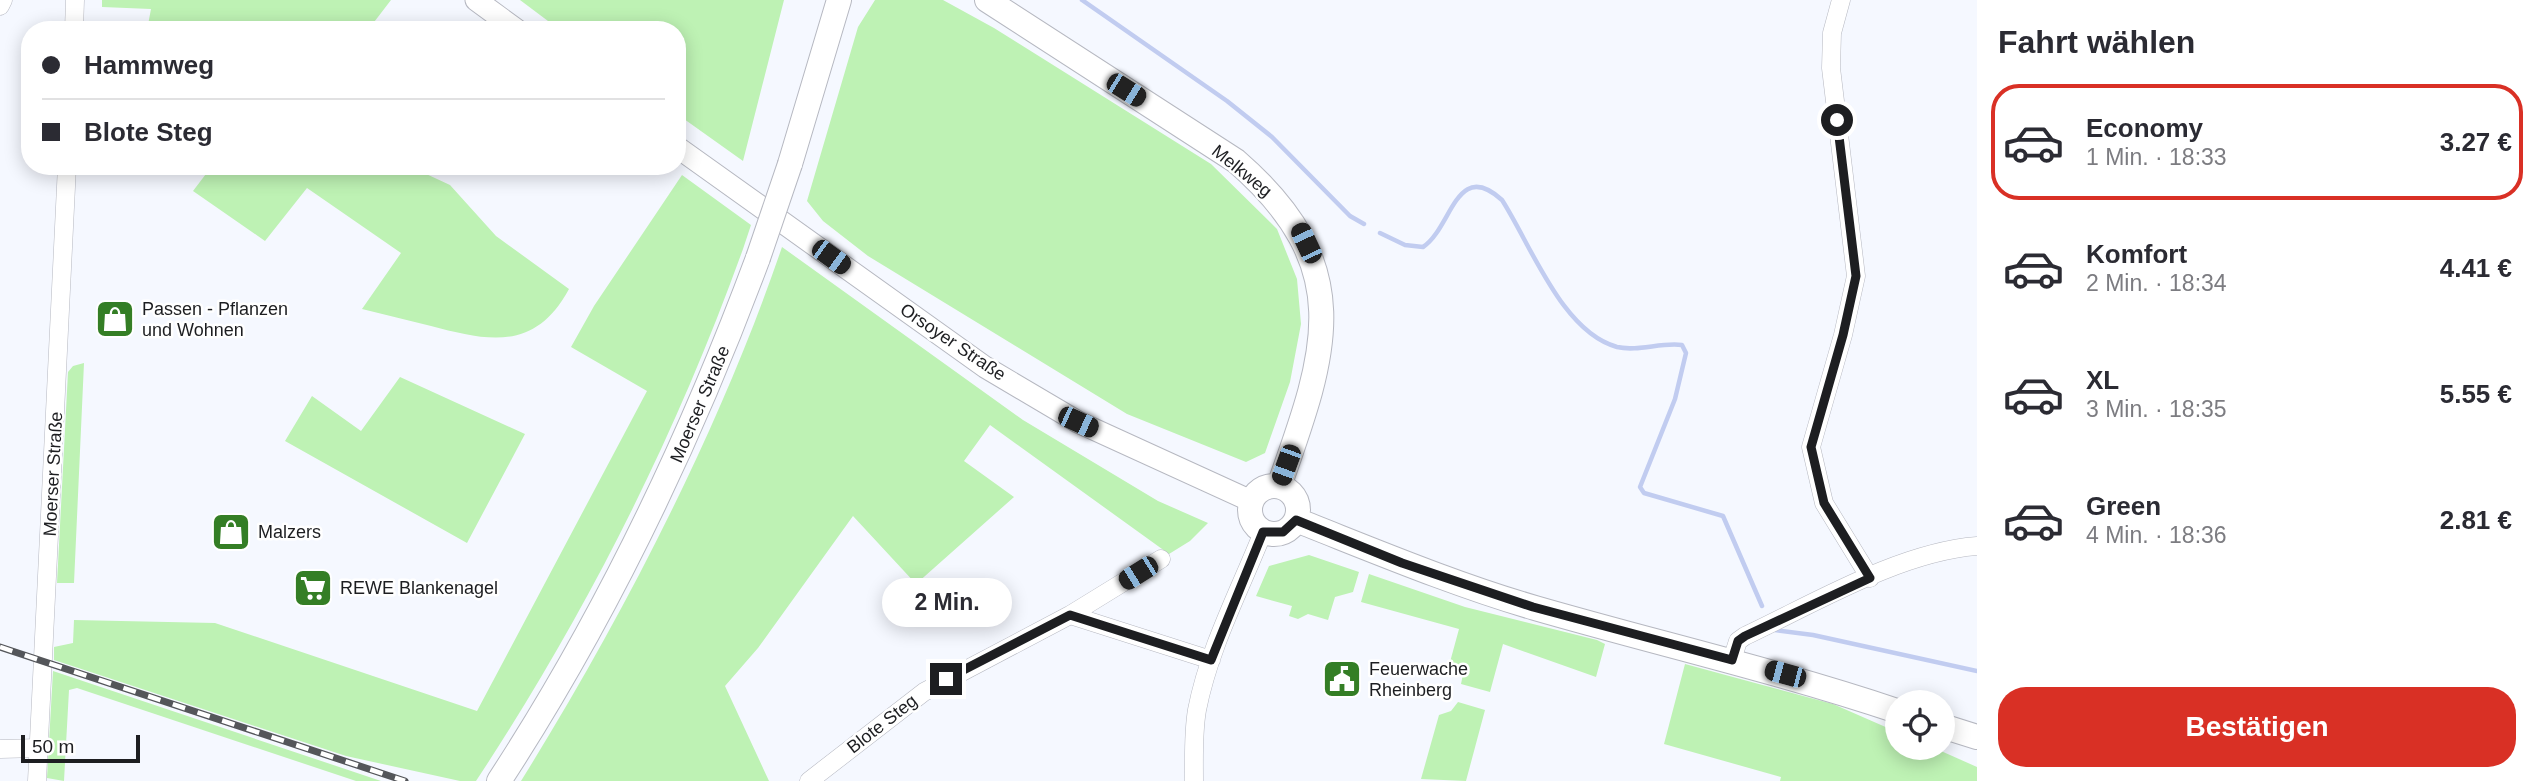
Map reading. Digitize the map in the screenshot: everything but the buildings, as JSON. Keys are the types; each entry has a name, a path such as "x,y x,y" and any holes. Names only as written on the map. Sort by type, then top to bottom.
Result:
{"main road":[{"name":"Moerser Straße","path":"504,773 596,619 637,541 708,389 758,258 790,164 839,0"},
{"name":"Melkweg","path":"986,0 1236,161 1270,191 1298,228 1313,259 1321,294 1321,332 1304,415 1279,486"},
{"path":"1279,486 1296,499 1296,520 1283,532 1263,532 1253,522 1251,501 1262,488 1279,486"},
{"path":"1296,520 1402,563 1533,607 1732,660 1885,706"},
{"path":"1955,730 1977,737"}],"street":[{"path":"0,6 3,0"},
{"path":"74,21 75,0"},
{"path":"476,0 505,21"},
{"path":"1841,0 1832,33 1831,68 1856,276 1843,335 1811,447 1824,503 1870,578"},
{"name":"Orsoyer Straße","path":"686,153 985,367 1078,422 1251,501"},
{"name":"Moerser Straße","path":"37,781 67,175"},
{"path":"1194,781 1197,711 1211,660 1263,532"},
{"path":"1732,660 1738,641 1745,636 1870,578 1950,548 1977,546"},
{"name":"Blote Steg","path":"809,781 924,692 1070,615 1161,559"},
{"path":"1070,615 1211,660"},
{"path":"0,749 39,748"}],"green space":[{"path":"102,0 391,0 375,21 149,21 151,9 102,7"},
{"path":"520,0 784,0 743,161 686,120 686,21 548,21"},
{"path":"875,0 943,0 994,28 1211,164 1277,229 1297,279 1301,324 1290,382 1265,453 1246,462 1127,414 868,256 823,221 807,201 858,27"},
{"path":"205,175 428,175 450,185 496,236 569,289 556,309 541,323 509,337 472,335 362,309 401,253 307,188 265,241 193,191"},
{"path":"682,175 751,225 743,249 688,388 625,523 555,654 476,781 460,781 346,756 54,660 54,647 73,643 74,620 215,623 477,711 647,391 571,347 594,306"},
{"path":"782,247 1023,420 1158,501 1208,523 1190,541 1169,554 990,425 964,461 1014,497 916,584 853,516 758,648 725,686 769,781 521,781 596,654 666,521 729,384"},
{"path":"84,363 74,583 57,583 68,372 73,366"},
{"path":"400,377 525,434 467,543 285,441 312,396 361,431"},
{"path":"1309,555 1359,572 1353,592 1335,597 1328,620 1308,614 1298,619 1289,616 1292,606 1256,596 1269,566"},
{"path":"1369,574 1465,607 1597,640 1605,644 1596,677 1503,644 1490,692 1461,684 1463,674 1450,662 1459,629 1361,602"},
{"path":"1685,664 1833,704 1885,727 1885,760 1955,760 1955,757 1977,767 1977,781 1780,781 1781,777 1664,744"},
{"path":"53,671 381,781 356,781 77,688 69,690 64,781 47,778"},
{"path":"1458,702 1485,710 1466,781 1421,779 1439,715 1451,711"}],"waterway":[{"path":"1082,0 1227,101 1272,137 1350,216 1364,224"},
{"path":"1380,233 1405,245 1423,247 1433,238 1464,191 1474,187 1487,189 1502,200 1564,306 1597,338 1625,348 1682,345 1686,353 1675,399 1640,487 1644,493 1723,516 1762,606"},
{"path":"1775,630 1813,635 1977,671"}],"railway":[{"path":"0,647 405,781"}],"place":[{"name":"Passen - Pflanzen und Wohnen","path":"115,319"},
{"name":"Malzers","path":"231,532"},
{"name":"REWE Blankenagel","path":"313,588"},
{"name":"Feuerwache Rheinberg","path":"1342,679"}],"route":[{"path":"946,679 1070,615 1211,660 1263,532 1283,532 1296,520 1402,563 1533,607 1732,660 1738,641 1745,636 1870,578 1824,503 1811,447 1843,335 1856,276 1837,120"}]}
